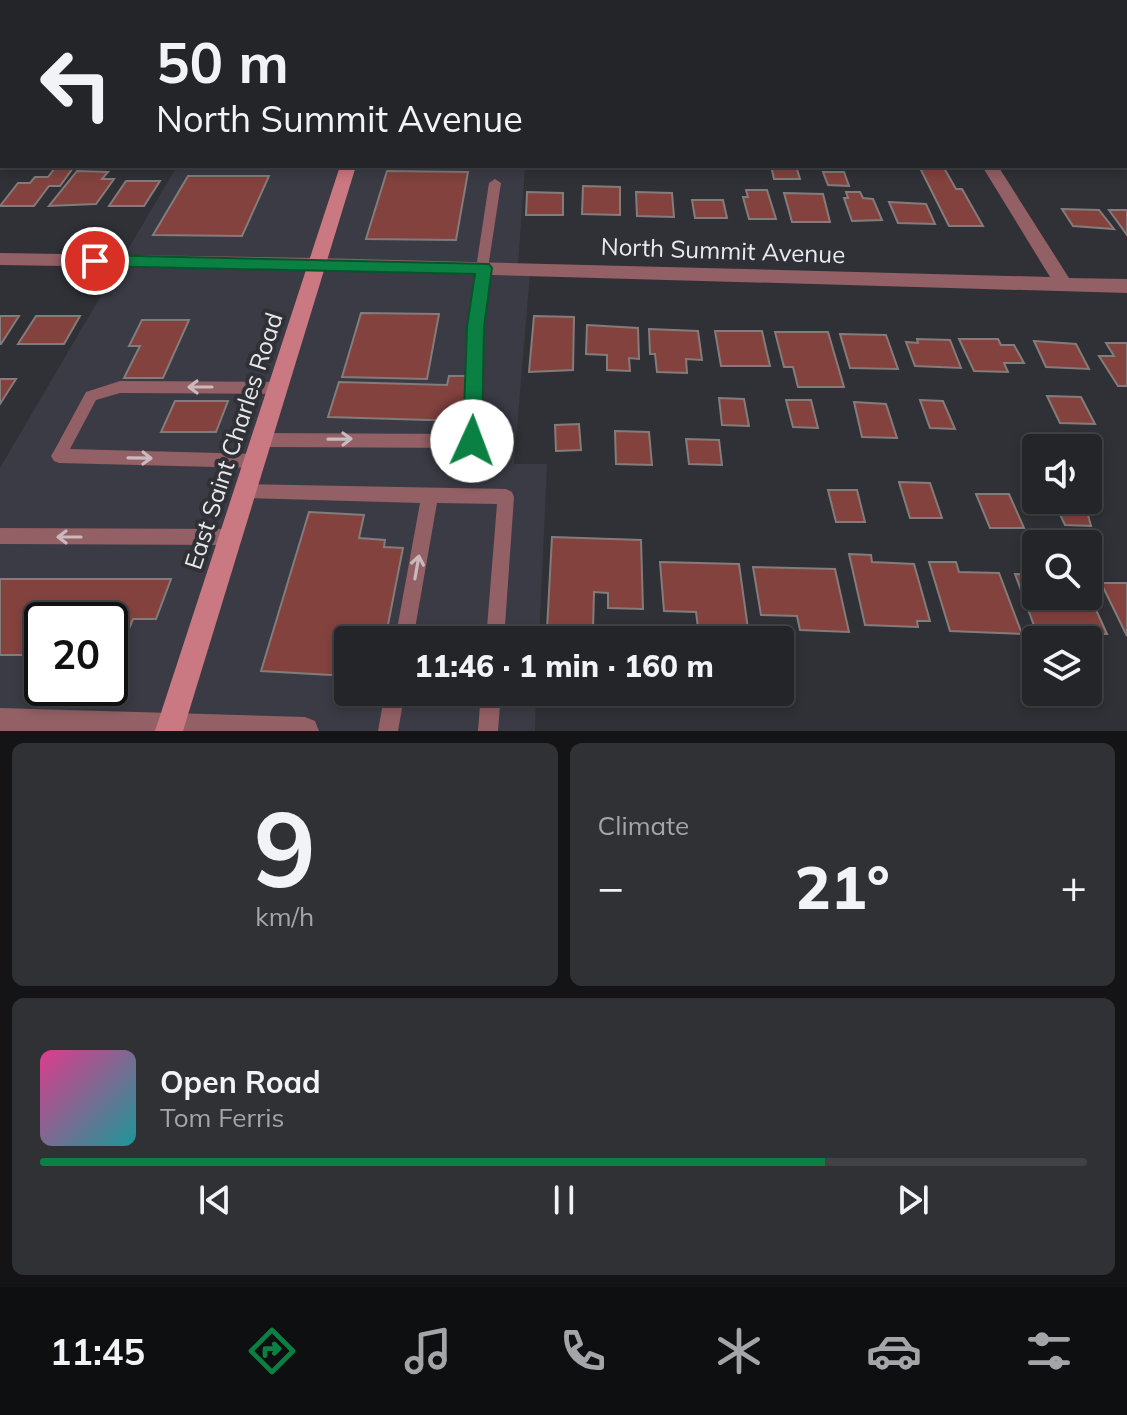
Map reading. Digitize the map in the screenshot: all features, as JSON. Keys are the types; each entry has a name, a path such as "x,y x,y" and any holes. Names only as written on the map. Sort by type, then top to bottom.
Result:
{"main road":[{"name":"East Saint Charles Road","path":"170,729 347,168"}],"street":[{"path":"991,168 1064,285"},
{"name":"North Summit Avenue","path":"0,259 318,264 1127,286"},
{"path":"0,722 305,731"}],"lane":[{"path":"278,388 120,387 91,396 59,456 472,441 477,301 495,183"},
{"path":"245,491 506,497 496,626"},
{"path":"406,626 430,494"},
{"path":"0,536 231,537"},
{"path":"388,731 392,706"},
{"path":"488,731 490,706"}],"shaded area":[{"path":"176,168 339,168 155,731 0,731 0,468"},
{"path":"355,168 525,168 518,265 328,259"},
{"path":"324,268 530,273 514,464 547,464 540,626 334,626 334,706 536,706 535,731 183,731"}],"building":[{"path":"55,168 73,168 60,186 49,186 34,206 0,206 18,183 30,183 35,177 48,177"},
{"path":"771,168 797,168 800,179 774,179"},
{"path":"920,168 944,168 956,189 962,189 983,226 949,226"},
{"path":"77,171 108,172 102,179 114,179 96,204 49,206"},
{"path":"387,171 468,172 456,240 366,239"},
{"path":"823,172 844,172 849,186 828,185"},
{"path":"188,176 269,176 242,236 153,235"},
{"path":"126,181 160,181 144,206 109,206"},
{"path":"583,186 620,187 620,215 582,214"},
{"path":"746,190 767,190 776,219 749,219 743,197 748,197"},
{"path":"527,192 563,193 563,215 526,215"},
{"path":"636,192 672,193 674,217 637,216"},
{"path":"846,192 860,192 863,198 873,199 882,220 852,221 844,198 848,198"},
{"path":"784,193 823,194 830,222 792,222"},
{"path":"692,200 723,200 727,218 695,218"},
{"path":"889,202 926,204 935,224 898,223"},
{"path":"1062,209 1099,210 1114,229 1073,226"},
{"path":"1109,210 1127,210 1127,235"},
{"path":"361,313 439,314 427,379 342,377"},
{"path":"0,316 19,316 1,344 0,344"},
{"path":"36,316 80,316 64,344 18,344"},
{"path":"534,316 574,317 573,370 529,372"},
{"path":"142,320 189,320 163,378 124,378 140,346 129,346"},
{"path":"587,325 638,328 639,359 629,358 630,371 607,370 607,355 586,354"},
{"path":"649,329 698,331 702,360 686,359 687,373 657,372 655,354 650,354"},
{"path":"715,331 762,331 770,366 721,366"},
{"path":"775,332 828,332 844,387 798,387 793,367 784,367"},
{"path":"840,334 886,335 898,369 850,368"},
{"path":"917,339 950,340 961,368 915,366 906,342 918,343"},
{"path":"959,339 998,339 1001,345 1014,345 1024,363 1004,363 1008,372 974,371"},
{"path":"1034,341 1076,344 1089,369 1046,367"},
{"path":"1106,343 1127,343 1127,386 1118,386 1099,356 1114,356"},
{"path":"449,376 470,376 463,421 328,417 339,382 447,385"},
{"path":"0,379 16,379 0,404"},
{"path":"1047,396 1081,397 1095,424 1060,423"},
{"path":"719,398 744,399 749,426 722,425"},
{"path":"786,400 811,400 818,428 793,427"},
{"path":"920,400 943,401 955,429 930,428"},
{"path":"175,401 228,401 216,432 161,432"},
{"path":"854,402 886,404 897,438 862,437"},
{"path":"579,424 581,450 556,451 555,425"},
{"path":"615,431 649,432 652,465 616,464"},
{"path":"686,439 719,440 722,465 689,464"},
{"path":"899,482 930,483 942,518 910,518"},
{"path":"828,490 857,490 865,522 836,522"},
{"path":"976,494 1009,494 1024,528 990,528"},
{"path":"309,512 364,515 359,538 385,540 384,547 403,548 388,626 334,626 334,675 261,671"},
{"path":"1060,514 1088,514 1091,526 1065,525"},
{"path":"552,537 641,540 643,609 608,608 608,593 594,592 593,626 547,626"},
{"path":"849,554 871,555 872,562 914,564 930,621 917,621 918,627 865,625"},
{"path":"660,562 739,564 748,626 698,626 696,612 664,611"},
{"path":"929,562 956,562 959,572 999,573 1022,634 950,631"},
{"path":"753,567 835,569 849,632 800,630 797,616 761,615"},
{"path":"1015,574 1022,574 1022,593"},
{"path":"0,579 171,579 156,619 133,619 128,631 128,602 24,602 24,655 0,655"},
{"path":"1102,583 1127,583 1127,636 1102,585"},
{"path":"1028,610 1096,610 1107,634 1102,634 1102,626 1034,626"}],"route":[{"path":"95,261 484,268 477,301 472,441"}]}
